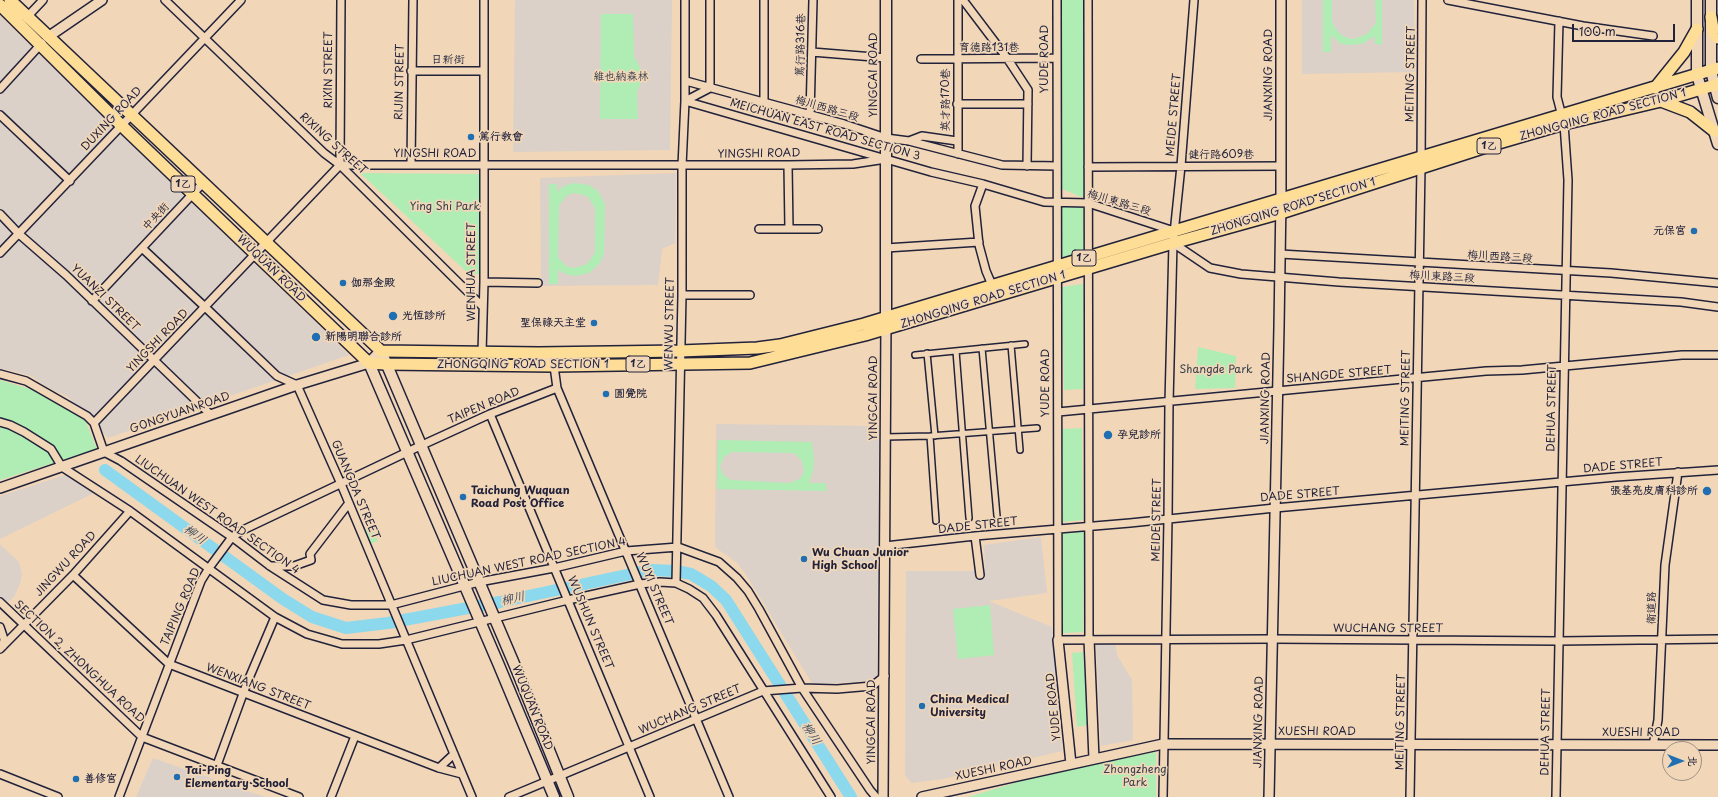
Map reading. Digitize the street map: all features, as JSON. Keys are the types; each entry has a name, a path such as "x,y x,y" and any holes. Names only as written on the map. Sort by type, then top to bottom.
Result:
{"main road":[{"name":"WUQUAN ROAD","path":"10,0 27,17 44,41 122,126 368,363 408,452 554,797"},
{"name":"YINGCAI ROAD","path":"886,0 886,317"},
{"path":"1697,0 1697,75 1718,144"},
{"path":"1711,0 1714,69 1718,98"},
{"name":"WUQUAN ROAD","path":"0,5 130,115 381,352"},
{"path":"1711,17 1714,34 1718,38"},
{"path":"1655,88 1684,52 1697,30"},
{"name":"ZHONGQING ROAD SECTION 1","path":"381,352 539,354 680,351 758,348 780,345 886,317 1281,198 1421,162 1562,119 1714,69"},
{"name":"ZHONGQING ROAD SECTION 1","path":"1562,119 1661,101 1716,85"},
{"path":"1661,101 1690,112 1714,131"},
{"name":"ZHONGQING ROAD SECTION 1","path":"368,363 554,366 750,363 886,329 1173,243 1281,213 1421,162"},
{"path":"368,363 381,352 479,582"},
{"name":"WUQUAN ROAD","path":"479,582 568,797"}],"street":[{"path":"27,17 43,0"},
{"path":"0,90 44,41 102,0"},
{"name":"RIXING STREET","path":"165,0 324,153 340,165 483,307"},
{"name":"DUXING ROAD","path":"0,253 241,0"},
{"name":"RIXIN STREET","path":"340,165 341,0"},
{"name":"RIJIN STREET","path":"411,165 413,0"},
{"name":"WENHUA STREET","path":"482,353 484,282 484,0"},
{"path":"685,0 685,101"},
{"path":"685,101 710,88 710,0"},
{"path":"764,0 764,102"},
{"name":"篤行路316巷","path":"810,115 813,0"},
{"name":"英才路170巷","path":"958,0 958,154"},
{"path":"963,0 1007,58 1028,90 1027,166"},
{"name":"YUDE ROAD","path":"1057,0 1058,640 1071,764"},
{"path":"1088,0 1089,639 1094,759"},
{"name":"MEIDE STREET","path":"1163,797 1168,518 1168,403 1173,243 1181,166 1194,0"},
{"name":"JIANXING ROAD","path":"1269,797 1281,213 1281,0"},
{"name":"MEITING STREET","path":"1410,797 1421,162 1422,0"},
{"path":"1448,0 1583,26 1653,36"},
{"name":"DEHUA STREET","path":"1556,797 1565,272 1568,180 1562,119 1557,92 1559,21"},
{"path":"812,52 886,58"},
{"name":"育德路131巷","path":"922,59 1057,58"},
{"name":"日新街","path":"411,71 484,72"},
{"name":"梅川西路三段","path":"686,81 810,115 886,138 909,141 1002,166 1057,166"},
{"name":"MEICHUAN EAST ROAD SECTION 3","path":"685,101 886,159 983,184 1044,202 1057,202"},
{"name":"WENWU STREET","path":"676,583 678,548 682,295 682,166 685,101"},
{"path":"957,104 1028,104"},
{"path":"0,115 70,181"},
{"name":"英才路170巷","path":"909,141 922,136 957,141"},
{"name":"YINGSHI ROAD","path":"94,423 340,165 788,165 853,164 886,159"},
{"path":"788,165 789,229"},
{"name":"健行路609巷","path":"1088,167 1281,166"},
{"name":"中央街","path":"92,301 202,183"},
{"path":"983,184 975,206 979,242 986,271 992,285"},
{"name":"梅川東路三段","path":"1057,202 1088,203 1174,231"},
{"name":"YUANZI STREET","path":"0,214 19,234 92,301 211,415"},
{"path":"759,229 818,229"},
{"path":"886,248 979,242"},
{"name":"梅川東路三段","path":"1173,243 1210,268 1241,274 1418,287 1681,302 1718,307"},
{"path":"142,248 206,307 277,376 297,385"},
{"name":"梅川西路三段","path":"1280,254 1565,272 1611,273 1718,282"},
{"path":"484,282 538,283"},
{"path":"682,295 750,295"},
{"name":"YINGCAI ROAD","path":"883,797 885,676 886,317"},
{"path":"915,355 1025,344"},
{"path":"1011,345 1020,450"},
{"path":"982,348 997,516"},
{"path":"956,351 969,518"},
{"path":"539,354 554,366"},
{"path":"927,354 936,521"},
{"name":"SHANGDE STREET","path":"1058,412 1168,403 1486,371 1564,366 1682,355 1718,356"},
{"name":"GONGYUAN ROAD","path":"0,488 297,385 368,363"},
{"name":"WUYI STREET","path":"554,366 557,388 729,797"},
{"path":"0,374 26,381 87,416 94,423 104,452"},
{"name":"GUANGDA STREET","path":"297,385 341,484 472,797"},
{"name":"TAIPEN ROAD","path":"420,446 490,414 557,388"},
{"name":"WUSHUN STREET","path":"490,414 650,797"},
{"path":"0,422 24,432 50,450 62,467 130,511 275,617 307,634 342,644 379,644 406,640 495,619 567,596 639,581 676,583 703,598 716,615 831,797"},
{"path":"886,437 932,436 1037,428"},
{"name":"TAIPING ROAD","path":"119,797 202,581 209,568 232,537 243,530 420,446"},
{"name":"LIUCHUAN WEST ROAD SECTION 4","path":"104,452 121,461 232,537 270,566 323,600 351,605 393,608 479,582 556,571 626,553 678,548 719,562 737,578 759,609 799,688 876,797"},
{"name":"DADE STREET","path":"885,546 1089,525 1562,482 1718,470"},
{"name":"衛道路","path":"1653,745 1658,720 1664,565 1678,472"},
{"path":"270,566 294,566 311,560 310,554 349,503"},
{"name":"JINGWU ROAD","path":"1,647 73,575 130,511"},
{"path":"975,536 980,575"},
{"name":"WENXIANG STREET","path":"73,575 169,664 440,768 462,774"},
{"name":"SECTION 2, ZHONGHUA ROAD","path":"0,602 142,737 299,797"},
{"path":"217,765 243,693 275,617"},
{"path":"0,627 4,639 1,647"},
{"name":"WUCHANG STREET","path":"1058,640 1273,639 1559,641 1718,639"},
{"name":"WUCHANG STREET","path":"509,797 763,691 773,689 837,689 872,686 885,676"},
{"path":"331,797 355,736"},
{"name":"XUESHI ROAD","path":"922,797 1163,744 1718,745"},
{"path":"440,768 454,754"},
{"path":"0,774 58,797"}],"shaded area":[{"path":"515,0 672,0 670,150 513,152"},
{"path":"1302,0 1414,0 1415,72 1302,74"},
{"path":"0,16 349,355 108,438 67,396 52,390 31,376 0,369"},
{"path":"676,173 675,243 662,249 658,285 541,286 540,178"},
{"name":"Wu Chuan Junior High School","path":"716,424 879,426 877,680 813,685 745,573 737,563 715,547"},
{"path":"65,475 94,493 0,539 0,496"},
{"path":"1041,537 1047,593 989,601 1052,627 1062,751 943,779 911,783 905,775 906,571 985,571 984,545"},
{"path":"0,544 19,562 22,573 21,581 14,597 0,609"},
{"path":"1115,643 1117,655 1132,680 1133,740 1101,746 1096,645"},
{"name":"Tai-Ping Elementary School","path":"153,758 265,797 136,797"}],"green space":[{"path":"1060,0 1085,0 1084,198 1062,189"},
{"path":"1323,0 1332,0 1332,21 1335,28 1341,35 1354,39 1367,34 1376,23 1375,0 1382,0 1382,45 1375,44 1375,36 1362,44 1349,45 1341,44 1331,35 1331,52 1323,52"},
{"name":"維也納森林","path":"601,14 633,14 634,56 644,75 637,92 638,119 600,119"},
{"name":"Ying Shi Park","path":"360,173 479,174 479,274 469,274"},
{"path":"574,183 589,185 598,191 605,205 604,254 600,263 589,273 575,276 558,270 558,284 549,284 549,184 557,184 557,192 564,186","holes":["573,193 588,197 595,208 595,253 587,264 574,268 566,266 558,257 559,206 566,196"]},
{"path":"1062,207 1083,207 1084,253 1062,259"},
{"path":"1083,284 1083,389 1064,390 1062,287"},
{"name":"Shangde Park","path":"1198,347 1236,356 1235,388 1195,389"},
{"path":"0,380 33,390 85,420 97,449 0,480"},
{"path":"1082,428 1083,520 1063,522 1062,429"},
{"path":"718,440 812,442 814,461 813,471 809,483 826,483 826,491 717,489","holes":["732,452 794,453 802,461 804,472 800,479 789,483 731,480 723,475 720,466 724,457"]},
{"path":"372,526 378,541 367,545 361,531"},
{"path":"1084,531 1083,632 1063,633 1063,533"},
{"path":"990,605 994,655 958,659 953,609"},
{"path":"1083,652 1088,725 1077,727 1072,653"},
{"name":"Zhongzheng Park","path":"1156,752 1156,797 968,797 1044,774"}],"waterway":[{"name":"柳川","path":"105,470 283,599 312,617 346,628 388,623 500,602 650,570 676,571 691,574 711,586 726,600 851,797"}],"place":[{"name":"篤行教會","path":"471,137"},
{"name":"元保宮","path":"1694,231"},
{"name":"伽那金殿","path":"343,283"},
{"name":"光恆診所","path":"393,316"},
{"name":"聖保祿天主堂","path":"594,323"},
{"name":"新陽明聯合診所","path":"316,337"},
{"name":"圓覺院","path":"606,394"},
{"name":"孕兒診所","path":"1108,435"},
{"name":"張基亮皮膚科診所","path":"1707,491"},
{"name":"Taichung Wuquan Road Post Office","path":"463,497"},
{"name":"Wu Chuan Junior High School","path":"804,559"},
{"name":"China Medical University","path":"922,706"},
{"name":"Tai-Ping Elementary School","path":"177,777"},
{"name":"善修宮","path":"76,779"}]}
